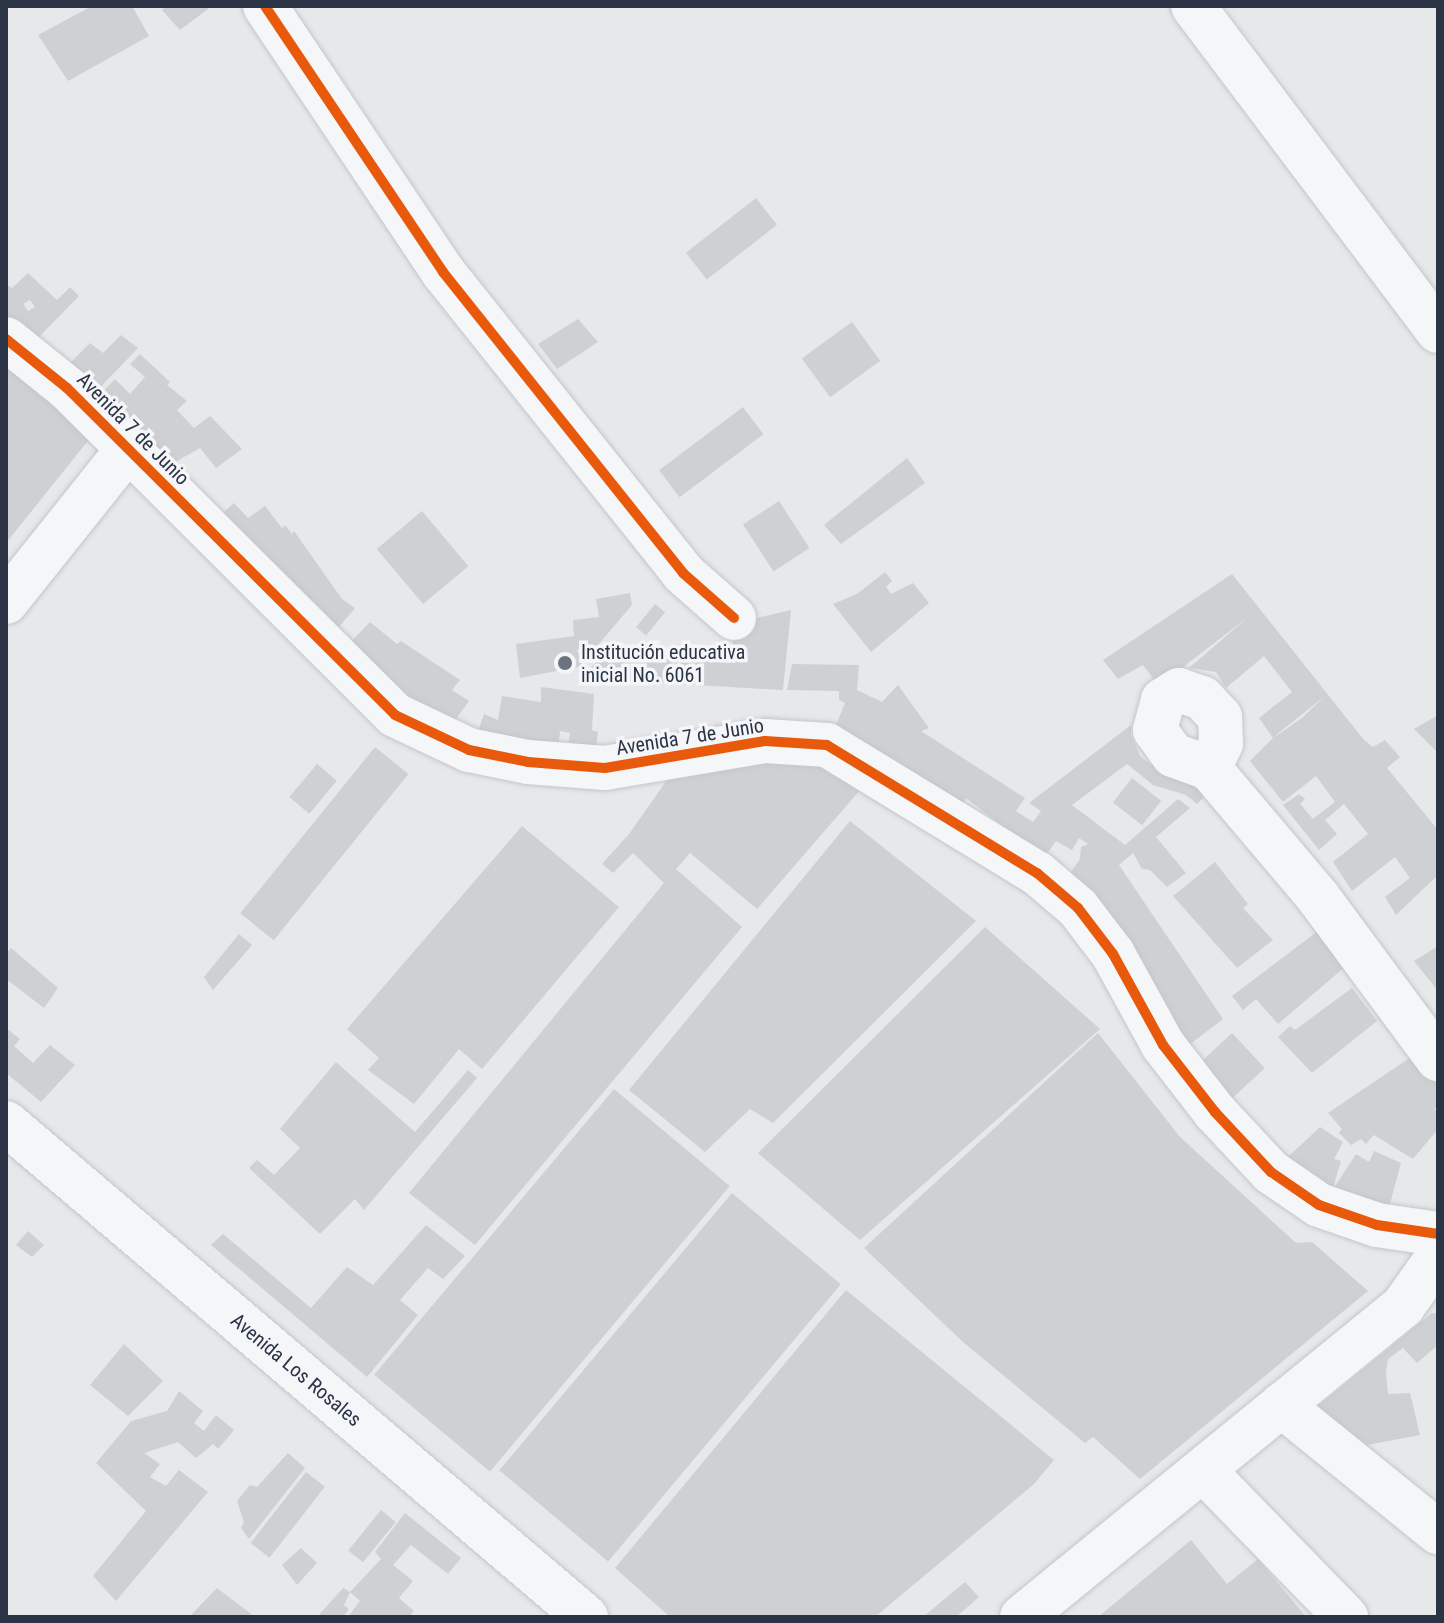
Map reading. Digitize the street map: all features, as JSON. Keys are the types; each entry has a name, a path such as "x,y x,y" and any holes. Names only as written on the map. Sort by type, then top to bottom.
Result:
{"street":[{"path":"265,6 443,272 683,573 734,618"},
{"path":"1193,6 1438,331"},
{"name":"Avenida 7 de Junio","path":"6,339 67,388 395,715 469,750 528,762 605,768 765,741 827,745 919,798 1037,873 1078,908 1113,954 1163,1045 1215,1112 1271,1172 1319,1205 1377,1225 1438,1234"},
{"path":"6,602 128,449"},
{"path":"1209,768 1327,909 1438,1059"},
{"name":"Avenida Los Rosales","path":"6,1123 586,1617"},
{"path":"1022,1617 1204,1471 1403,1306 1431,1278"},
{"path":"1281,1405 1438,1532"},
{"path":"1204,1471 1346,1617"}],"building":[{"path":"92,6 132,6 149,36 68,81 38,35"},
{"path":"167,6 212,6 180,30 162,10"},
{"path":"756,198 777,225 707,280 686,253"},
{"path":"28,273 57,300 70,287 79,296 36,340 6,315 6,284 12,288","holes":["30,300 35,307 28,311 23,304"]},
{"path":"578,319 598,342 557,369 538,344"},
{"path":"852,322 880,361 830,397 802,358"},
{"path":"121,335 138,348 92,396 65,368 90,343 103,353"},
{"path":"140,354 170,382 167,385 187,401 177,410 194,428 210,416 242,449 216,468 200,448 170,465 96,399 115,379 130,394 145,377 130,364"},
{"path":"6,364 91,437 6,543"},
{"path":"743,407 763,434 680,497 659,470"},
{"path":"907,458 925,483 841,544 824,525"},
{"path":"779,501 809,548 773,571 743,524"},
{"path":"234,503 248,518 265,506 282,528 285,525 292,534 294,531 342,599 355,608 328,640 234,530 224,512"},
{"path":"422,511 468,566 423,604 377,549"},
{"path":"885,572 892,581 886,587 891,594 913,583 929,603 871,652 833,604 857,594"},
{"path":"1232,574 1364,740 1373,747 1385,740 1400,757 1387,768 1438,830 1438,875 1396,915 1385,897 1410,878 1395,857 1352,891 1333,862 1368,834 1344,804 1325,820 1337,834 1319,850 1283,805 1299,794 1305,799 1300,804 1313,819 1335,802 1316,776 1283,802 1250,761 1273,738 1259,718 1292,692 1264,656 1226,688 1216,672 1189,668 1247,618 1170,677 1156,682 1143,665 1118,679 1103,660","holes":["1325,696 1302,718 1276,736"]},
{"path":"630,593 632,605 593,651 577,649 582,666 520,678 516,644 574,636 573,620 599,617 596,599"},
{"path":"655,604 665,612 646,635 636,627"},
{"path":"791,610 783,690 678,684 681,657 730,657 736,623"},
{"path":"370,622 397,644 401,641 460,680 452,690 469,701 451,726 414,703 345,648"},
{"path":"605,654 677,659 675,682 594,681 594,676 583,675"},
{"path":"792,664 859,665 857,690 882,702 898,685 929,728 921,731 1025,798 1016,811 1033,822 1041,811 1029,803 1131,725 1131,735 1140,756 1163,774 1191,783 1206,795 1197,804 1186,795 1153,785 1127,764 1072,805 1125,845 1178,799 1190,808 1156,837 1186,873 1167,887 1150,870 1142,869 1133,853 1119,865 1223,1019 1185,1048 1066,879 1080,859 1081,847 1088,844 1079,838 1072,850 1056,841 1044,858 966,798 963,804 832,735 845,703 839,700 839,691 787,690"},
{"path":"541,687 594,694 592,730 598,732 596,749 568,746 570,733 560,731 558,754 475,740 484,714 498,720 502,696 541,702"},
{"path":"1438,715 1438,753 1414,729"},
{"path":"375,747 408,774 274,940 240,913"},
{"path":"806,753 867,782 757,909 690,853 676,869 742,927 475,1245 409,1193 664,883 633,853 613,873 602,864 629,834 674,770"},
{"path":"317,764 337,781 309,814 289,797"},
{"path":"1132,778 1161,801 1142,825 1113,802"},
{"path":"850,821 976,921 773,1123 750,1109 705,1152 629,1090"},
{"path":"522,826 619,907 482,1069 459,1049 414,1104 368,1070 379,1058 347,1029"},
{"path":"1215,862 1248,904 1243,908 1273,940 1237,968 1173,896"},
{"path":"985,927 1100,1029 860,1240 758,1153"},
{"path":"1318,931 1346,966 1278,1024 1256,999 1243,1010 1232,996"},
{"path":"239,934 252,945 213,990 204,977"},
{"path":"1438,946 1438,991 1414,961"},
{"path":"11,948 58,988 44,1008 6,979 6,954"},
{"path":"1352,988 1377,1021 1312,1073 1278,1037 1290,1026 1295,1030"},
{"path":"6,1028 20,1039 14,1046 33,1063 50,1045 75,1065 41,1102 6,1073"},
{"path":"1098,1033 1180,1137 1296,1243 1312,1242 1368,1291 1140,1479 1093,1437 1085,1443 963,1342 864,1248"},
{"path":"1232,1033 1265,1068 1229,1102 1196,1066"},
{"path":"1417,1053 1438,1080 1438,1106 1434,1109 1438,1112 1438,1129 1413,1159 1374,1135 1366,1144 1361,1139 1351,1145 1339,1133 1342,1129 1328,1113"},
{"path":"336,1062 415,1132 468,1070 477,1078 364,1210 355,1199 320,1234 249,1168 257,1160 274,1175 300,1148 280,1129"},
{"path":"614,1089 730,1186 490,1472 374,1375"},
{"path":"1320,1127 1343,1142 1334,1159 1341,1161 1332,1191 1288,1157"},
{"path":"1374,1151 1401,1163 1387,1215 1332,1191 1356,1154 1369,1162"},
{"path":"732,1193 841,1284 608,1562 499,1470"},
{"path":"426,1225 465,1256 443,1279 428,1268 400,1300 418,1315 367,1377 211,1245 223,1234 311,1308 347,1267 373,1285"},
{"path":"28,1231 44,1245 32,1257 16,1245"},
{"path":"846,1290 1054,1460 1034,1484 875,1617 670,1617 615,1568"},
{"path":"1432,1313 1438,1314 1438,1345 1417,1363 1403,1348 1388,1359 1386,1373 1388,1394 1410,1393 1420,1435 1367,1445 1317,1407"},
{"path":"124,1344 163,1381 128,1416 90,1385"},
{"path":"179,1391 203,1411 194,1423 204,1431 216,1415 234,1430 218,1449 213,1444 196,1458 178,1442 144,1453 160,1464 150,1477 166,1486 179,1470 208,1492 116,1601 93,1576 146,1511 96,1463 131,1421 167,1411"},
{"path":"288,1453 305,1468 249,1539 241,1528 244,1522 237,1501 250,1485 257,1487"},
{"path":"306,1472 325,1487 270,1558 251,1543"},
{"path":"381,1510 396,1522 363,1562 348,1550"},
{"path":"405,1513 461,1558 448,1574 411,1545 393,1565 413,1581 399,1598 414,1611 409,1617 348,1617 360,1601 350,1592 381,1559 375,1552"},
{"path":"1191,1540 1227,1584 1258,1559 1306,1617 1098,1617"},
{"path":"301,1548 317,1563 297,1585 282,1565"},
{"path":"965,1582 979,1597 956,1617 923,1617"},
{"path":"217,1588 255,1617 189,1617"},
{"path":"343,1588 350,1592 344,1605 349,1609 343,1617 317,1617"}],"cycle path":[{"path":"265,6 443,272 683,573 734,618"},
{"path":"6,339 67,388 395,715 469,750 528,762 605,768 765,741 827,745 1037,873 1078,908 1113,954 1163,1045 1215,1112 1271,1172 1319,1205 1377,1225 1438,1234"}],"place":[{"name":"Institución educativa inicial No. 6061","path":"565,663"}]}
